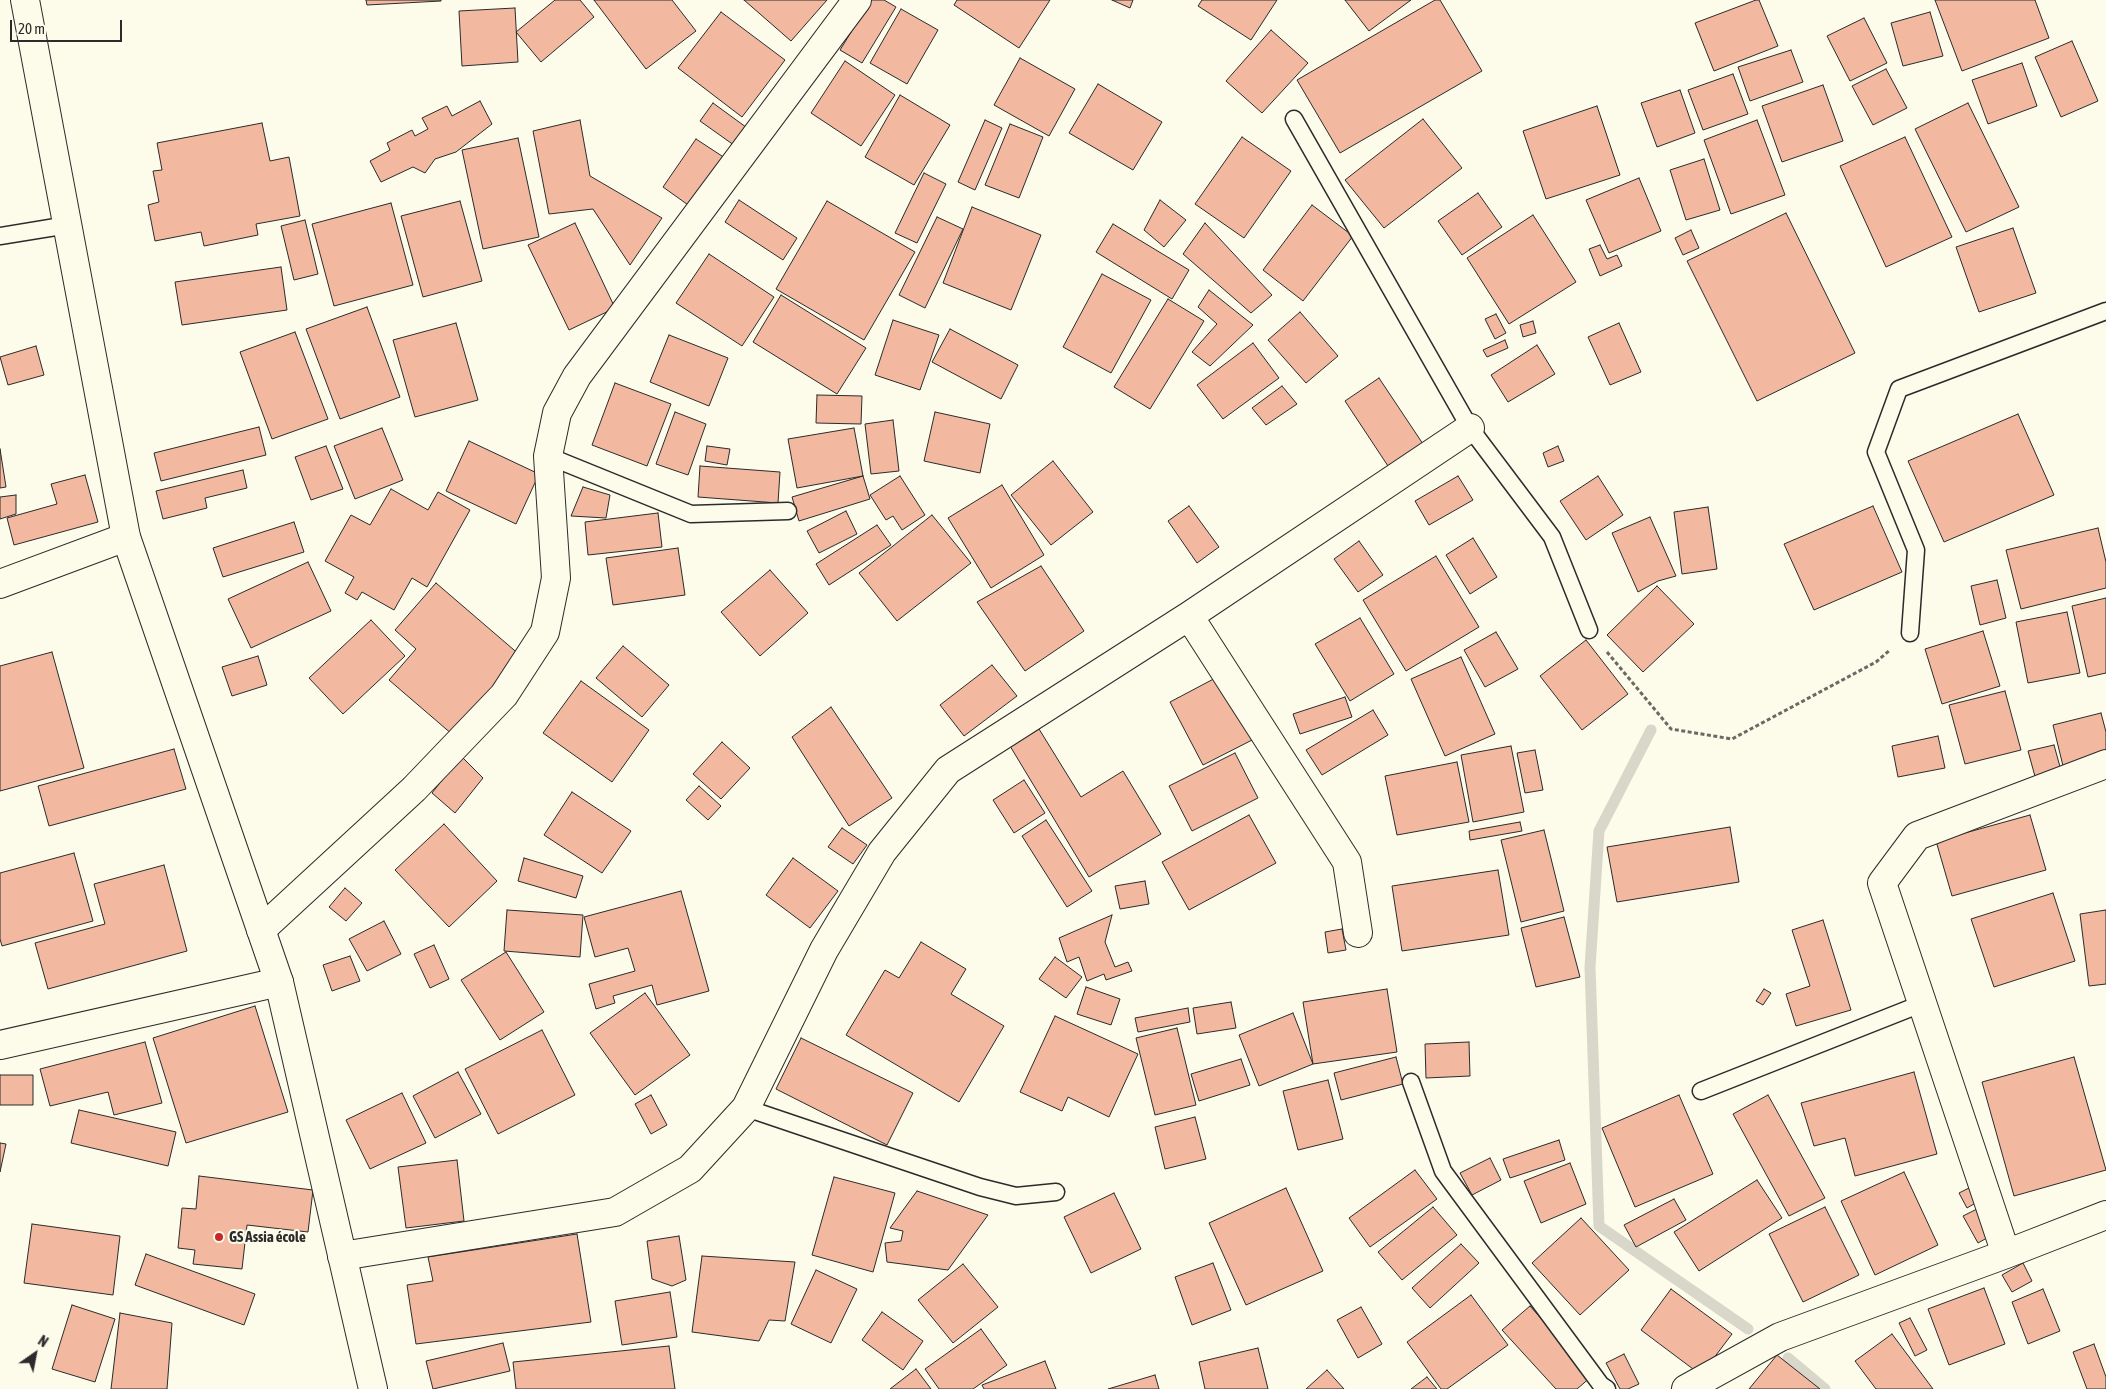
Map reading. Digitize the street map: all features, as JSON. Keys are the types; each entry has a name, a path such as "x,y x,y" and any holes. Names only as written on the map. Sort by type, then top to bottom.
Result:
{"street":[{"path":"25,0 126,537 279,982 373,1389"},
{"path":"261,930 414,789 504,695 546,632 556,578 548,456 558,413 577,376 857,0"},
{"path":"342,1256 615,1212 690,1168 746,1108 824,950 882,852 948,770 1189,616 1470,428"},
{"path":"0,584 126,537"},
{"path":"1189,616 1347,862 1358,933"},
{"path":"2006,1254 1882,883 1917,836 2106,764"},
{"path":"0,1045 279,982"},
{"path":"1686,1389 1780,1337 2006,1254 2106,1214"}],"lane":[{"path":"1294,119 1470,428 1552,537 1589,630"},
{"path":"0,236 68,225"},
{"path":"1910,633 1916,550 1876,452 1899,389 2106,311"},
{"path":"548,456 691,514 788,511"},
{"path":"1701,1091 1921,1004"},
{"path":"1412,1082 1443,1171 1601,1385 1607,1389"},
{"path":"746,1108 980,1187 1016,1196 1056,1192"}],"path":[{"path":"1589,630 1671,729 1732,739 1876,662 1910,633"}],"building":[{"path":"366,0 441,0 441,1 367,5"},
{"path":"555,0 580,0 594,17 541,62 516,32"},
{"path":"594,0 672,0 696,31 646,69"},
{"path":"744,0 827,0 791,41"},
{"path":"871,0 884,0 896,7 862,63 840,50"},
{"path":"957,0 1050,0 1019,48 954,5"},
{"path":"1112,0 1133,0 1130,8"},
{"path":"1202,0 1277,0 1251,40 1198,6"},
{"path":"1345,0 1411,0 1369,31"},
{"path":"1435,0 1440,0 1482,71 1340,153 1297,80"},
{"path":"1759,0 1778,46 1714,71 1695,23"},
{"path":"1935,0 2035,0 2049,38 1962,71"},
{"path":"515,8 518,62 462,66 459,11"},
{"path":"901,9 938,30 907,84 870,63"},
{"path":"721,12 785,60 742,117 678,68"},
{"path":"1930,12 1943,56 1903,66 1891,23"},
{"path":"1864,18 1887,63 1850,81 1827,36"},
{"path":"1271,30 1308,63 1262,113 1226,81"},
{"path":"2072,41 2098,101 2061,117 2035,57"},
{"path":"1791,50 1803,82 1750,101 1738,67"},
{"path":"1020,58 1075,89 1049,136 994,105"},
{"path":"845,61 895,95 861,146 811,113"},
{"path":"2022,63 2037,106 1988,124 1972,80"},
{"path":"1886,69 1907,108 1873,125 1852,86"},
{"path":"1733,74 1748,114 1703,130 1688,90"},
{"path":"1098,84 1162,122 1133,170 1069,133"},
{"path":"1823,85 1843,141 1782,162 1762,106"},
{"path":"1680,90 1695,133 1657,147 1641,103"},
{"path":"900,95 950,125 914,185 865,157"},
{"path":"480,101 492,124 456,152 435,159 425,173 413,167 381,182 370,161 390,150 387,143 412,130 415,136 428,129 422,118 447,106 452,116"},
{"path":"713,103 750,130 738,148 700,121"},
{"path":"1968,103 2019,207 1966,232 1915,129"},
{"path":"1597,106 1620,175 1546,199 1523,131"},
{"path":"1423,119 1462,168 1384,228 1345,180"},
{"path":"580,120 590,176 662,218 630,265 593,209 549,214 533,131"},
{"path":"985,120 1002,128 975,190 958,182"},
{"path":"1757,120 1785,195 1731,214 1704,140"},
{"path":"262,123 270,161 289,157 300,216 256,224 258,235 204,246 201,232 155,241 148,205 159,202 153,171 162,170 157,143"},
{"path":"1010,124 1043,137 1019,198 985,185"},
{"path":"1242,137 1291,171 1244,238 1195,204"},
{"path":"1905,137 1952,237 1886,267 1840,166"},
{"path":"518,138 539,237 483,249 462,150"},
{"path":"696,139 725,158 691,207 663,187"},
{"path":"1704,159 1720,210 1686,220 1670,170"},
{"path":"924,173 946,184 917,243 895,233"},
{"path":"1639,178 1661,231 1609,253 1586,200"},
{"path":"1478,193 1502,227 1462,255 1438,221"},
{"path":"739,200 797,238 783,260 725,222"},
{"path":"1160,200 1186,220 1164,247 1144,230"},
{"path":"460,201 482,281 423,297 401,216"},
{"path":"827,201 915,252 864,340 776,289"},
{"path":"391,203 413,285 334,306 312,224"},
{"path":"1312,205 1353,236 1303,301 1263,270"},
{"path":"972,207 1041,235 1011,310 943,283"},
{"path":"1786,213 1855,353 1757,401 1687,261"},
{"path":"1533,215 1576,282 1509,324 1467,258"},
{"path":"937,217 963,229 925,308 899,295"},
{"path":"305,220 318,274 294,280 281,226"},
{"path":"575,223 615,308 569,330 528,245"},
{"path":"1205,223 1272,295 1251,313 1183,254"},
{"path":"1113,224 1189,270 1172,299 1096,252"},
{"path":"2013,228 2036,293 1979,312 1956,247"},
{"path":"1691,230 1699,248 1683,255 1675,238"},
{"path":"1600,245 1607,259 1617,255 1622,266 1600,276 1589,249"},
{"path":"709,254 774,297 742,346 676,303"},
{"path":"281,267 287,310 182,325 175,282"},
{"path":"1102,274 1151,300 1111,373 1063,347"},
{"path":"1209,290 1253,325 1210,366 1192,352 1217,324 1198,307"},
{"path":"781,295 866,348 837,394 753,342"},
{"path":"1168,299 1204,321 1150,409 1114,387"},
{"path":"367,307 400,397 340,419 306,329"},
{"path":"1300,312 1338,356 1306,383 1268,340"},
{"path":"1496,314 1506,333 1495,339 1485,319"},
{"path":"893,320 939,335 920,390 875,375"},
{"path":"1533,321 1536,333 1523,337 1520,325"},
{"path":"456,323 478,400 415,417 393,340"},
{"path":"1619,323 1641,372 1610,385 1588,337"},
{"path":"950,329 1018,365 1001,399 932,362"},
{"path":"295,332 328,419 272,439 240,352"},
{"path":"669,335 728,358 709,406 650,382"},
{"path":"1505,340 1508,348 1487,357 1483,350"},
{"path":"1253,343 1279,378 1223,419 1197,385"},
{"path":"1537,345 1555,374 1508,402 1491,375"},
{"path":"36,346 44,375 8,385 0,357"},
{"path":"1379,378 1423,444 1388,466 1345,401"},
{"path":"615,383 671,404 647,466 592,445"},
{"path":"1282,386 1297,404 1266,425 1252,408"},
{"path":"817,395 862,396 861,424 816,423"},
{"path":"675,412 706,424 688,475 656,464"},
{"path":"935,412 990,424 980,473 924,461"},
{"path":"2018,414 2054,495 1944,542 1908,461"},
{"path":"893,420 899,471 871,474 865,424"},
{"path":"259,427 266,455 161,481 154,453"},
{"path":"382,428 403,480 355,499 334,446"},
{"path":"854,428 863,476 797,488 788,439"},
{"path":"469,441 539,474 516,524 446,491"},
{"path":"326,446 343,489 311,500 295,457"},
{"path":"707,446 730,449 727,465 705,461"},
{"path":"1558,446 1564,461 1548,467 1543,453"},
{"path":"0,449 6,487 0,488"},
{"path":"1053,461 1093,512 1051,545 1011,495"},
{"path":"700,466 780,472 778,503 698,497"},
{"path":"243,470 247,488 205,498 207,508 163,519 156,491"},
{"path":"85,475 98,522 14,545 7,518 57,504 51,484"},
{"path":"863,476 870,499 799,521 792,497"},
{"path":"900,476 925,515 902,530 893,516 886,520 870,495"},
{"path":"1458,476 1473,500 1429,525 1415,501"},
{"path":"1598,476 1623,515 1586,540 1560,501"},
{"path":"1002,485 1044,555 991,588 948,518"},
{"path":"583,487 610,495 606,518 571,516"},
{"path":"391,489 428,510 438,492 470,510 427,587 412,578 394,610 362,592 357,600 345,593 354,577 325,561 351,515 370,525"},
{"path":"16,495 16,514 0,519 0,497"},
{"path":"1189,506 1219,547 1197,563 1168,521"},
{"path":"1873,506 1902,572 1814,610 1784,544"},
{"path":"1708,507 1717,569 1682,574 1674,512"},
{"path":"846,511 857,534 819,553 807,531"},
{"path":"658,513 662,547 588,555 585,522"},
{"path":"932,515 971,563 897,621 859,573"},
{"path":"1650,517 1676,576 1658,581 1638,592 1612,533"},
{"path":"294,522 304,552 223,577 213,548"},
{"path":"877,525 891,545 829,585 816,564"},
{"path":"2098,528 2106,562 2106,588 2021,609 2006,550"},
{"path":"1473,538 1497,577 1470,594 1446,555"},
{"path":"1359,541 1383,575 1358,592 1334,559"},
{"path":"678,548 685,595 613,605 606,558"},
{"path":"1436,556 1479,627 1406,671 1363,600"},
{"path":"308,562 331,611 251,648 228,599"},
{"path":"1041,566 1084,631 1025,671 977,602"},
{"path":"770,570 808,613 760,656 721,612"},
{"path":"1997,580 2006,618 1980,625 1971,586"},
{"path":"436,583 521,656 453,735 389,680 416,649 395,630"},
{"path":"1657,586 1694,624 1643,672 1607,635"},
{"path":"2106,598 2106,673 2088,677 2072,606"},
{"path":"2067,612 2080,673 2028,683 2016,622"},
{"path":"1360,618 1394,674 1350,701 1315,644"},
{"path":"371,620 405,656 343,714 309,678"},
{"path":"1983,631 2000,686 1942,704 1925,649"},
{"path":"1496,632 1518,669 1485,687 1464,650"},
{"path":"1586,640 1628,694 1582,730 1540,676"},
{"path":"623,646 669,685 642,717 596,678"},
{"path":"52,652 84,768 0,791 0,666"},
{"path":"258,656 267,685 232,696 222,667"},
{"path":"1461,657 1495,734 1445,756 1411,679"},
{"path":"992,665 1017,696 964,736 940,705"},
{"path":"1223,674 1256,738 1203,765 1170,702"},
{"path":"581,681 649,730 612,782 543,733"},
{"path":"2005,691 2021,750 1965,764 1949,705"},
{"path":"1345,697 1352,717 1300,734 1293,714"},
{"path":"831,707 892,798 849,826 792,737"},
{"path":"1373,710 1388,735 1322,775 1306,750"},
{"path":"2101,713 2106,732 2106,759 2064,770 2053,725"},
{"path":"1039,729 1081,797 1123,771 1161,834 1089,877 1010,746"},
{"path":"1938,736 1945,768 1898,777 1892,746"},
{"path":"722,742 750,768 721,799 693,774"},
{"path":"2054,745 2062,774 2036,780 2028,751"},
{"path":"1511,746 1524,812 1473,822 1461,755"},
{"path":"174,749 186,789 49,826 38,786"},
{"path":"1535,750 1543,790 1525,793 1517,753"},
{"path":"1235,753 1258,798 1192,831 1169,786"},
{"path":"461,756 483,778 455,813 432,793"},
{"path":"1457,762 1469,822 1397,835 1385,776"},
{"path":"1024,780 1045,813 1014,833 993,800"},
{"path":"699,786 721,806 708,820 686,800"},
{"path":"572,792 631,831 602,873 544,835"},
{"path":"1249,815 1276,863 1189,910 1162,862"},
{"path":"2030,815 2046,870 1952,896 1936,841"},
{"path":"1046,820 1092,891 1067,907 1022,836"},
{"path":"1520,822 1522,831 1470,840 1469,831"},
{"path":"444,824 497,881 449,927 395,870"},
{"path":"1730,827 1739,882 1617,902 1607,847"},
{"path":"842,828 867,845 853,864 828,847"},
{"path":"1544,830 1564,911 1521,922 1501,840"},
{"path":"74,853 93,921 2,946 0,939 0,873"},
{"path":"524,858 583,876 576,898 518,881"},
{"path":"793,858 838,891 810,928 766,895"},
{"path":"164,865 187,951 48,989 35,943 105,924 94,884"},
{"path":"1498,870 1509,935 1402,951 1392,886"},
{"path":"1145,881 1149,904 1120,909 1115,886"},
{"path":"345,888 362,903 346,921 329,907"},
{"path":"681,891 709,991 657,1005 652,985 613,996 615,1003 596,1009 589,984 635,971 628,948 595,957 584,917"},
{"path":"2053,893 2075,961 1994,987 1971,919"},
{"path":"507,910 583,915 580,957 504,951"},
{"path":"2106,910 2106,984 2089,986 2080,914"},
{"path":"1112,915 1105,942 1115,967 1128,962 1132,971 1106,980 1104,974 1087,981 1079,957 1067,962 1059,938"},
{"path":"1564,917 1580,977 1536,987 1521,928"},
{"path":"1823,920 1851,1010 1796,1026 1786,994 1810,986 1792,930"},
{"path":"384,921 401,954 367,971 349,939"},
{"path":"1342,929 1346,950 1328,953 1325,932"},
{"path":"921,942 966,969 951,994 1004,1026 959,1102 846,1035 885,970 899,978"},
{"path":"434,945 449,979 430,988 414,954"},
{"path":"506,952 544,1012 500,1040 461,980"},
{"path":"350,956 360,981 332,991 323,965"},
{"path":"1055,957 1082,977 1066,998 1039,979"},
{"path":"1086,987 1120,999 1111,1025 1077,1014"},
{"path":"1387,989 1397,1052 1313,1064 1303,1002"},
{"path":"1764,989 1771,993 1763,1005 1756,1001"},
{"path":"645,993 690,1055 635,1095 590,1033"},
{"path":"1231,1002 1236,1028 1197,1034 1193,1008"},
{"path":"255,1006 288,1112 186,1143 153,1038"},
{"path":"1188,1008 1190,1022 1138,1032 1135,1018"},
{"path":"1293,1013 1313,1064 1259,1086 1239,1035"},
{"path":"1055,1016 1138,1054 1109,1117 1068,1097 1062,1111 1020,1092"},
{"path":"1177,1028 1196,1105 1155,1115 1136,1038"},
{"path":"542,1030 575,1095 498,1134 465,1069"},
{"path":"801,1038 913,1093 887,1145 776,1089"},
{"path":"145,1042 162,1103 114,1115 108,1092 50,1106 40,1069"},
{"path":"1469,1042 1470,1076 1426,1078 1425,1044"},
{"path":"1396,1057 1403,1084 1341,1100 1334,1073"},
{"path":"2074,1057 2106,1170 2014,1196 1982,1082"},
{"path":"1241,1059 1250,1085 1199,1101 1191,1074"},
{"path":"458,1072 481,1114 435,1138 413,1096"},
{"path":"1914,1072 1937,1154 1855,1176 1845,1138 1814,1146 1801,1103"},
{"path":"0,1075 33,1075 33,1105 0,1105"},
{"path":"1328,1080 1343,1139 1298,1150 1283,1091"},
{"path":"402,1093 426,1143 370,1169 346,1120"},
{"path":"651,1095 667,1125 651,1134 635,1104"},
{"path":"1679,1095 1713,1174 1635,1207 1602,1128"},
{"path":"1768,1095 1825,1198 1789,1216 1733,1114"},
{"path":"79,1110 176,1132 168,1166 71,1143"},
{"path":"1195,1117 1206,1159 1165,1169 1155,1127"},
{"path":"1559,1140 1565,1160 1510,1178 1503,1159"},
{"path":"0,1143 6,1144 0,1172"},
{"path":"1490,1158 1501,1180 1472,1195 1460,1173"},
{"path":"457,1160 464,1221 406,1228 398,1167"},
{"path":"1570,1163 1586,1204 1541,1223 1524,1181"},
{"path":"1415,1170 1437,1199 1370,1247 1349,1218"},
{"path":"1904,1172 1938,1245 1875,1275 1841,1201"},
{"path":"199,1176 313,1190 308,1232 247,1225 242,1269 193,1264 195,1250 178,1248 182,1208 196,1209"},
{"path":"834,1177 895,1193 873,1272 812,1255"},
{"path":"1757,1180 1782,1218 1699,1271 1674,1232"},
{"path":"1971,1187 1979,1201 1967,1208 1959,1193"},
{"path":"1286,1188 1323,1271 1246,1305 1209,1223"},
{"path":"917,1191 988,1215 948,1270 887,1262 885,1243 901,1241 903,1231 890,1228"},
{"path":"1114,1193 1141,1249 1091,1273 1064,1217"},
{"path":"1674,1199 1686,1220 1636,1247 1624,1225"},
{"path":"1433,1207 1457,1235 1402,1280 1378,1252"},
{"path":"1825,1207 1859,1275 1803,1302 1769,1234"},
{"path":"1979,1208 1994,1234 1978,1243 1963,1216"},
{"path":"1581,1218 1629,1270 1580,1315 1532,1263"},
{"path":"32,1224 120,1236 113,1295 24,1283"},
{"path":"577,1234 591,1322 416,1344 407,1285 433,1281 428,1257"},
{"path":"679,1236 686,1280 672,1286 652,1279 647,1241"},
{"path":"1461,1244 1479,1263 1430,1308 1412,1288"},
{"path":"146,1254 255,1294 244,1325 135,1285"},
{"path":"702,1256 795,1262 785,1321 769,1320 759,1341 692,1332"},
{"path":"1213,1263 1231,1310 1192,1325 1175,1277"},
{"path":"2023,1263 2032,1281 2012,1292 2002,1275"},
{"path":"963,1264 998,1307 953,1343 918,1300"},
{"path":"816,1270 857,1289 831,1343 791,1324"},
{"path":"1984,1288 2005,1344 1949,1365 1928,1309"},
{"path":"1671,1289 1732,1334 1701,1375 1641,1330"},
{"path":"2043,1289 2060,1331 2028,1344 2012,1302"},
{"path":"670,1292 677,1337 622,1345 615,1301"},
{"path":"1471,1295 1508,1345 1447,1389 1441,1389 1407,1342"},
{"path":"72,1305 115,1319 95,1382 52,1369"},
{"path":"1530,1306 1592,1376 1577,1389 1556,1389 1502,1330"},
{"path":"1361,1307 1382,1344 1358,1358 1337,1320"},
{"path":"882,1312 923,1341 903,1370 862,1340"},
{"path":"120,1313 172,1323 167,1389 111,1389"},
{"path":"1910,1318 1927,1350 1915,1356 1899,1323"},
{"path":"981,1329 1007,1365 973,1389 939,1389 925,1369"},
{"path":"1892,1334 1933,1389 1876,1389 1855,1361"},
{"path":"503,1343 510,1371 433,1389 426,1361"},
{"path":"2094,1344 2106,1377 2106,1389 2087,1389 2073,1352"},
{"path":"669,1346 675,1389 516,1389 513,1362"},
{"path":"1258,1348 1268,1389 1205,1389 1199,1362"},
{"path":"1624,1354 1639,1384 1628,1389 1620,1389 1606,1363"},
{"path":"1777,1355 1820,1389 1749,1389"},
{"path":"1045,1361 1056,1389 984,1389 982,1385"},
{"path":"916,1369 931,1389 890,1389"},
{"path":"1327,1370 1344,1389 1306,1389"},
{"path":"1155,1375 1159,1389 1108,1389"},
{"path":"1427,1377 1437,1389 1411,1389"}],"waterway":[{"path":"1651,730 1599,831 1590,967 1599,1226 1748,1329"},
{"path":"1788,1358 1825,1389"}],"place":[{"name":"GS Assia école","path":"219,1237"}]}
